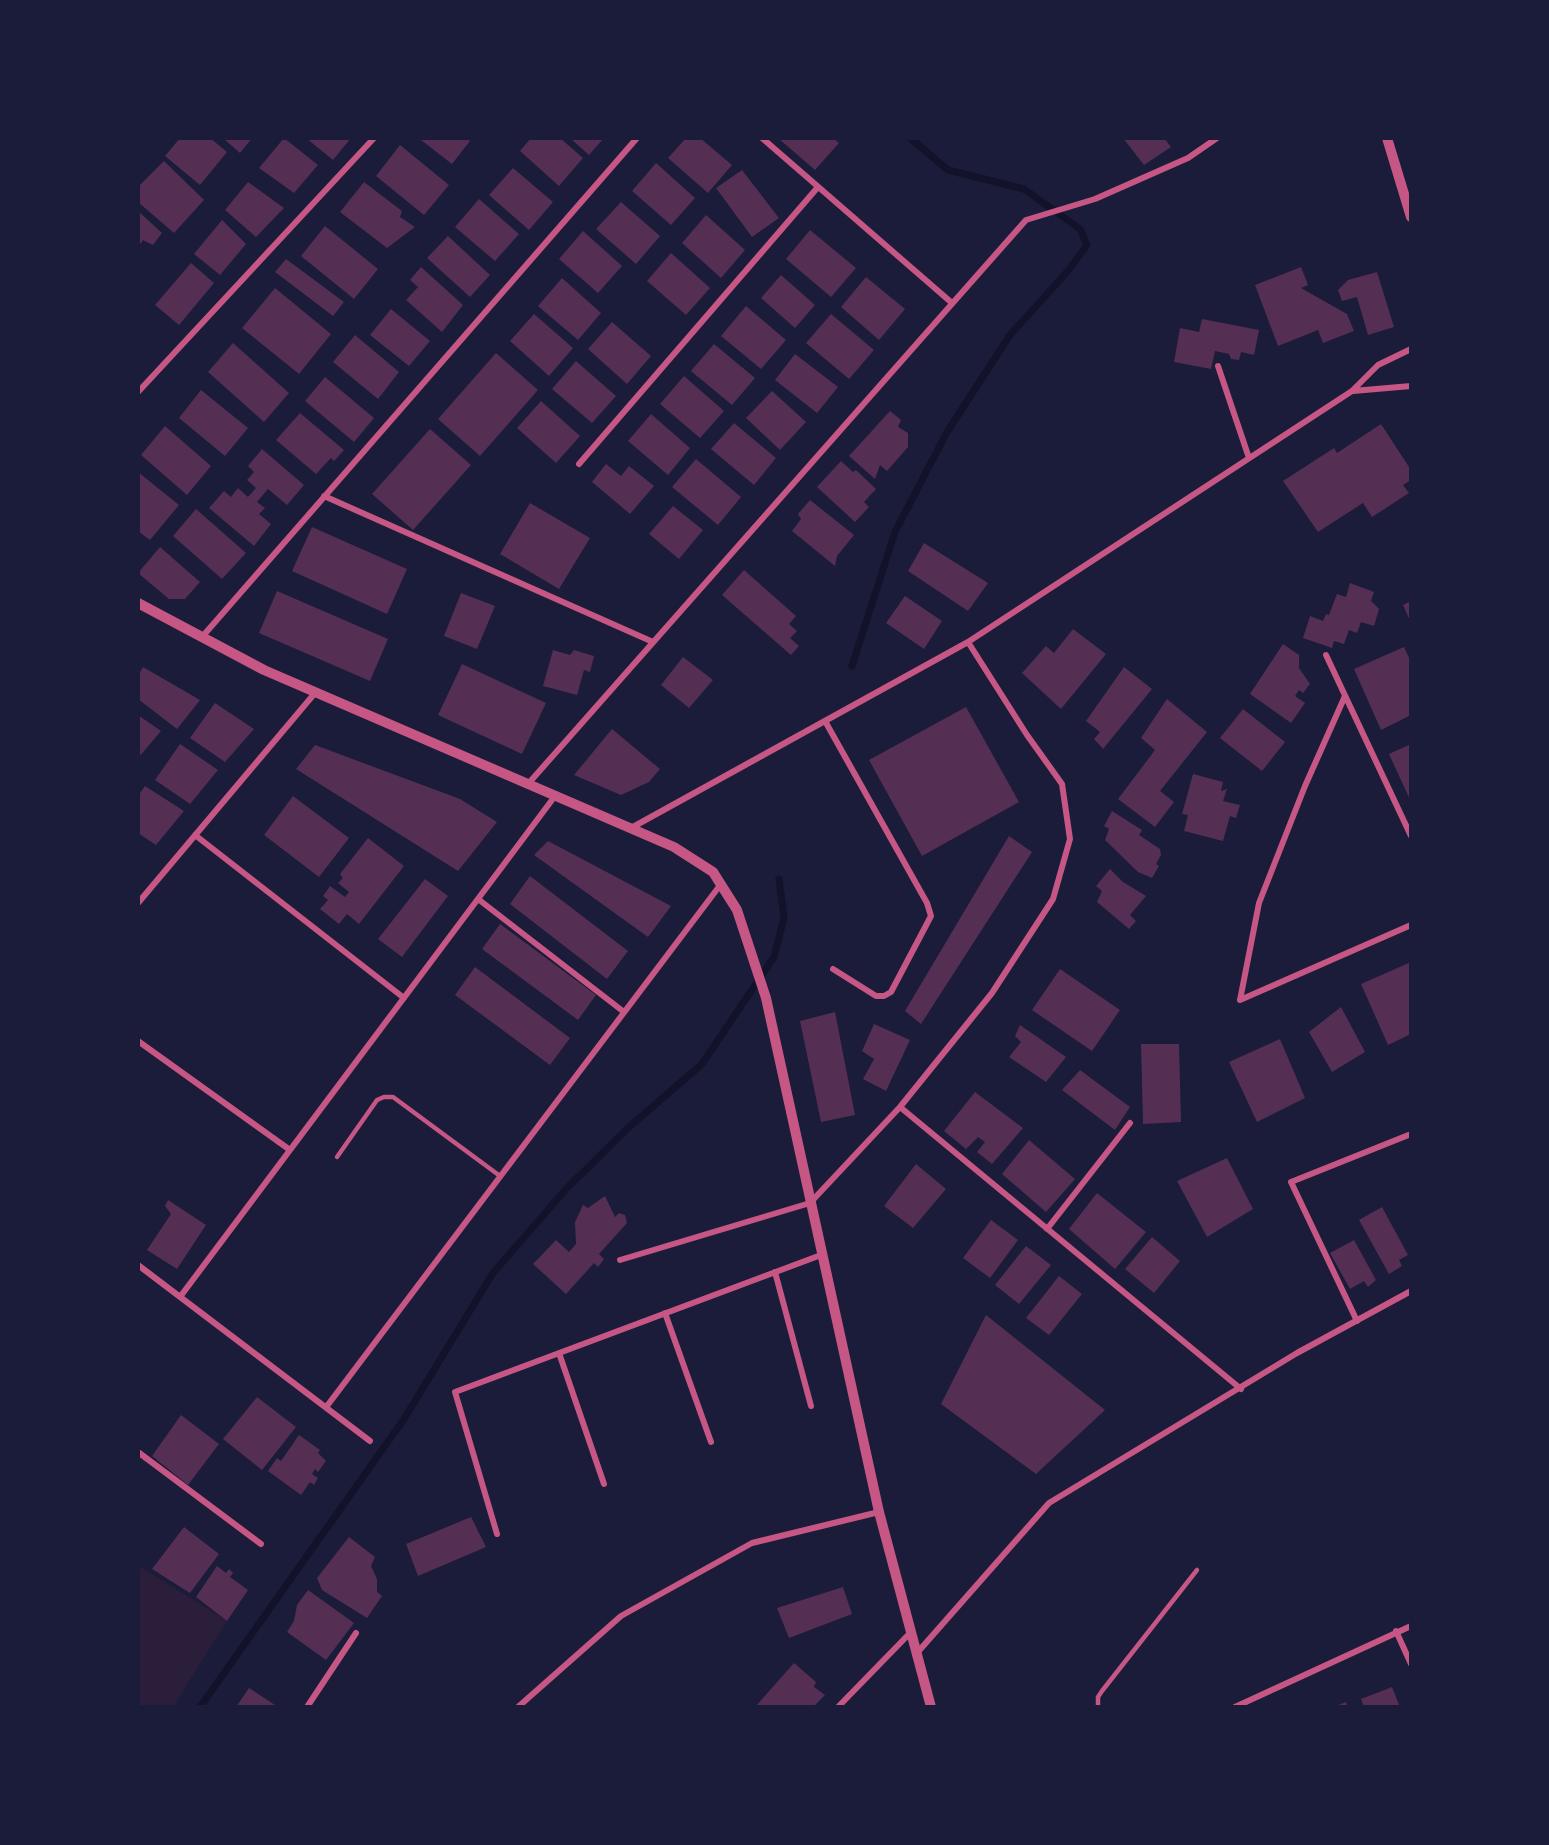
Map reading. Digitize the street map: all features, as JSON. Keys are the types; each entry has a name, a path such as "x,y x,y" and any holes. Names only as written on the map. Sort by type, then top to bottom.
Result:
{"street":[{"path":"138,392 374,138"},
{"path":"201,638 637,138"},
{"path":"762,138 952,303"},
{"path":"528,784 1026,220 1095,199 1188,158 1217,138"},
{"path":"1387,138 1411,218"},
{"path":"579,464 818,187"},
{"path":"630,828 968,642 1352,391 1378,365 1411,349"},
{"path":"1218,366 1249,458"},
{"path":"1352,391 1396,390 1411,386"},
{"path":"324,496 653,642"},
{"path":"140,608 315,693 674,847 713,872 737,910 766,998 879,1512 931,1707"},
{"path":"620,1260 810,1203 900,1107 992,993 1053,899 1070,838 1062,784 1027,735 968,642"},
{"path":"1326,655 1411,836"},
{"path":"138,903 315,693"},
{"path":"1345,696 1305,786 1259,903 1240,1000 1411,924"},
{"path":"825,721 927,903 931,916 891,992 884,996 876,996 833,969"},
{"path":"180,1297 555,796"},
{"path":"195,835 404,998"},
{"path":"327,1406 721,884"},
{"path":"478,899 624,1012"},
{"path":"138,1041 290,1150"},
{"path":"900,1107 1240,1389"},
{"path":"1047,1229 1130,1123"},
{"path":"1357,1321 1291,1182 1411,1134"},
{"path":"497,1534 455,1392 821,1255"},
{"path":"138,1265 327,1406 370,1441"},
{"path":"775,1272 811,1406"},
{"path":"917,1653 1049,1503 1240,1389 1411,1291"},
{"path":"665,1313 711,1442"},
{"path":"559,1353 604,1484"},
{"path":"138,1452 261,1544"},
{"path":"518,1707 621,1616 752,1544 879,1512"},
{"path":"1235,1707 1411,1626"},
{"path":"838,1707 911,1631"},
{"path":"1396,1631 1411,1664"},
{"path":"307,1707 356,1633"}],"lane":[{"path":"337,1157 377,1100 393,1097 500,1176"},
{"path":"1098,1707 1098,1697 1102,1691 1197,1570"}],"shaded area":[{"path":"138,1565 227,1621 173,1707 138,1707"}],"building":[{"path":"180,138 210,138 227,152 200,185 165,156"},
{"path":"223,138 252,138 240,153"},
{"path":"284,138 318,165 294,193 259,168"},
{"path":"306,138 351,138 333,160"},
{"path":"422,138 466,138 470,141 452,164 421,140"},
{"path":"531,138 560,138 583,158 559,186 520,151"},
{"path":"570,138 604,138 589,155"},
{"path":"686,138 700,138 732,165 708,193 668,158"},
{"path":"778,138 833,138 839,143 815,170"},
{"path":"1123,138 1164,138 1171,147 1144,165"},
{"path":"400,145 449,185 424,215 376,176"},
{"path":"164,161 204,200 174,233 138,202 138,187"},
{"path":"656,163 695,198 671,225 632,191"},
{"path":"513,168 553,202 529,230 489,195"},
{"path":"742,170 779,218 752,237 716,188"},
{"path":"248,182 284,208 256,237 225,210"},
{"path":"364,182 402,211 400,217 415,227 387,248 340,212"},
{"path":"479,199 519,234 495,261 455,227"},
{"path":"621,202 660,236 636,264 596,229"},
{"path":"138,211 162,233 153,245 143,240 138,247"},
{"path":"706,215 745,250 721,278 682,243"},
{"path":"222,220 246,244 220,275 194,254"},
{"path":"325,226 378,269 354,299 301,256"},
{"path":"810,230 856,268 831,297 786,259"},
{"path":"583,231 622,266 598,293 559,259"},
{"path":"448,236 490,275 470,297 427,258"},
{"path":"671,253 710,288 686,315 647,281"},
{"path":"286,259 344,302 333,316 275,272"},
{"path":"191,263 214,283 179,325 155,305"},
{"path":"421,267 463,305 442,332 406,300 418,287 410,280"},
{"path":"1301,267 1308,285 1301,288 1347,314 1354,331 1323,343 1318,330 1278,346 1255,285"},
{"path":"1377,272 1394,327 1368,335 1357,297 1342,301 1338,290 1348,280"},
{"path":"781,275 815,305 795,328 761,298"},
{"path":"866,277 905,309 879,340 841,307"},
{"path":"562,278 601,313 578,340 538,306"},
{"path":"275,288 331,334 299,374 242,328"},
{"path":"746,306 786,340 761,369 721,336"},
{"path":"391,309 430,341 409,366 370,335"},
{"path":"534,314 573,348 549,376 510,341"},
{"path":"831,314 874,350 849,379 806,343"},
{"path":"1202,319 1259,330 1254,355 1241,352 1239,360 1231,359 1229,354 1215,351 1211,369 1174,362 1180,328 1199,332"},
{"path":"612,322 651,356 627,384 588,349"},
{"path":"355,335 399,372 378,399 333,362"},
{"path":"233,343 289,393 264,422 208,372"},
{"path":"714,344 755,378 732,405 691,371"},
{"path":"496,353 538,390 480,456 438,419"},
{"path":"795,354 838,387 817,413 775,380"},
{"path":"576,361 616,396 592,423 552,389"},
{"path":"684,376 724,411 700,438 660,404"},
{"path":"325,377 374,418 354,442 305,401"},
{"path":"201,390 248,428 225,456 179,418"},
{"path":"772,391 806,422 780,450 746,418"},
{"path":"541,401 580,436 556,463 517,428"},
{"path":"890,411 901,420 898,427 908,433 908,447 887,471 880,465 875,479 849,456"},
{"path":"300,413 344,450 334,461 331,458 316,474 276,440"},
{"path":"651,414 690,448 668,475 628,441"},
{"path":"734,423 776,458 754,485 711,449"},
{"path":"1381,424 1411,470 1411,480 1403,485 1409,493 1372,517 1363,503 1318,532 1283,481 1334,448 1337,453"},
{"path":"165,426 211,466 187,495 141,455"},
{"path":"430,429 471,465 413,530 372,494"},
{"path":"262,449 304,485 287,505 268,489 257,502 265,508 259,514 271,524 254,546 209,508 224,491 231,497 238,488 248,497 256,488 247,480 254,472 248,466"},
{"path":"696,459 741,497 718,525 672,487"},
{"path":"841,461 853,472 856,470 876,489 864,502 869,507 855,522 817,487"},
{"path":"606,464 621,476 629,466 654,486 630,514 592,482"},
{"path":"138,472 179,505 150,540 138,531"},
{"path":"810,500 854,535 837,556 835,566 792,531 801,519 798,514"},
{"path":"530,503 590,538 559,589 500,554"},
{"path":"673,506 703,530 679,559 649,534"},
{"path":"196,509 246,553 222,579 173,536"},
{"path":"312,527 407,569 387,614 292,571"},
{"path":"924,543 988,583 968,611 908,571"},
{"path":"160,547 200,582 185,599 169,599 138,573"},
{"path":"744,570 796,616 789,624 797,631 790,638 799,646 791,655 722,595"},
{"path":"1350,583 1374,592 1371,601 1379,609 1374,626 1361,622 1357,633 1349,630 1344,644 1334,641 1332,648 1303,638 1310,616 1323,621 1326,614 1329,615 1337,594 1346,597"},
{"path":"277,591 388,639 370,681 259,633"},
{"path":"461,593 495,606 477,649 444,636"},
{"path":"905,596 942,621 924,649 886,623"},
{"path":"1411,601 1411,623 1403,605"},
{"path":"1073,629 1106,654 1061,709 1022,673 1046,646 1054,653"},
{"path":"1283,644 1299,655 1299,668 1310,684 1303,693 1299,690 1295,696 1305,703 1291,723 1250,694"},
{"path":"1404,647 1411,662 1411,715 1381,730 1354,669"},
{"path":"553,650 570,655 574,650 594,656 590,672 584,670 577,695 543,686"},
{"path":"683,657 713,680 689,708 661,685"},
{"path":"462,664 546,703 522,754 438,715"},
{"path":"143,667 200,700 177,729 138,699 138,676"},
{"path":"1124,667 1152,689 1103,749 1094,739 1100,732 1086,721"},
{"path":"1167,699 1207,732 1160,791 1174,802 1155,827 1118,799 1155,750 1141,738"},
{"path":"215,703 254,729 225,762 190,738"},
{"path":"966,707 1019,802 922,856 869,760"},
{"path":"1243,709 1285,742 1262,771 1220,738"},
{"path":"138,715 161,731 138,758"},
{"path":"612,729 660,769 649,782 621,795 574,775"},
{"path":"180,744 218,770 190,804 155,780"},
{"path":"1411,744 1411,802 1389,754"},
{"path":"315,745 460,799 497,822 458,871 296,769"},
{"path":"1193,774 1223,782 1221,791 1227,789 1223,801 1240,805 1236,818 1230,816 1223,841 1184,831 1188,815 1182,814"},
{"path":"145,786 184,811 156,845 138,833 138,796"},
{"path":"293,796 349,838 319,877 264,835"},
{"path":"1112,811 1142,830 1139,835 1160,849 1161,855 1156,864 1159,866 1152,878 1138,872 1105,840 1109,829 1104,826"},
{"path":"1009,836 1032,852 921,1024 905,1011"},
{"path":"368,838 404,866 359,924 347,914 339,924 320,909 328,900 323,896 330,886 345,897 349,892 338,883 343,878 340,874"},
{"path":"548,841 671,906 648,937 534,855"},
{"path":"1110,869 1123,882 1146,896 1130,915 1136,921 1129,929 1097,902 1102,891 1096,886"},
{"path":"530,876 628,951 607,979 510,904"},
{"path":"425,879 448,896 402,957 378,939"},
{"path":"500,924 596,995 578,1020 482,949"},
{"path":"1411,962 1411,1034 1388,1045 1361,984"},
{"path":"475,967 570,1038 550,1065 455,995"},
{"path":"1060,969 1120,1010 1092,1051 1032,1010"},
{"path":"1341,1007 1365,1052 1332,1072 1309,1032"},
{"path":"835,1012 855,1115 821,1122 800,1021"},
{"path":"874,1024 910,1040 886,1091 863,1079 874,1059 862,1051"},
{"path":"1020,1025 1066,1057 1046,1082 1009,1057 1021,1042 1015,1036"},
{"path":"1280,1039 1305,1098 1257,1122 1229,1062"},
{"path":"1141,1044 1179,1044 1181,1122 1143,1124"},
{"path":"1080,1070 1130,1107 1115,1130 1062,1090"},
{"path":"975,1092 1023,1128 992,1164 977,1152 985,1142 978,1137 966,1149 944,1131"},
{"path":"1029,1140 1075,1179 1046,1212 1002,1174"},
{"path":"1227,1158 1253,1209 1207,1237 1177,1181"},
{"path":"916,1164 946,1189 913,1228 884,1206"},
{"path":"1097,1193 1146,1232 1115,1269 1069,1229"},
{"path":"605,1196 615,1217 619,1213 625,1215 627,1223 599,1254 604,1259 598,1267 594,1263 566,1294 533,1264 556,1240 569,1252 576,1244 575,1222 583,1205 588,1208"},
{"path":"168,1200 206,1225 177,1269 147,1250 171,1214 165,1206"},
{"path":"1382,1207 1408,1255 1399,1260 1402,1266 1389,1274 1359,1220"},
{"path":"991,1220 1018,1240 990,1278 963,1258"},
{"path":"1152,1237 1180,1261 1154,1293 1125,1269"},
{"path":"1354,1240 1376,1280 1368,1287 1364,1281 1350,1289 1330,1253"},
{"path":"1026,1246 1051,1265 1019,1304 995,1285"},
{"path":"1059,1276 1082,1294 1049,1335 1026,1318"},
{"path":"986,1315 1105,1410 1036,1474 941,1404"},
{"path":"257,1397 296,1427 262,1470 223,1439"},
{"path":"181,1415 219,1444 188,1485 152,1456"},
{"path":"299,1435 320,1450 318,1453 326,1461 318,1472 315,1469 312,1474 318,1478 314,1485 310,1482 301,1495 268,1471 277,1458 281,1461"},
{"path":"471,1517 486,1547 418,1576 406,1544"},
{"path":"184,1527 219,1554 190,1593 152,1569"},
{"path":"349,1537 375,1557 371,1566 377,1579 377,1592 382,1596 367,1618 322,1590 317,1578"},
{"path":"217,1566 226,1573 229,1569 233,1573 230,1577 248,1590 227,1621 196,1597"},
{"path":"843,1587 852,1614 789,1638 777,1608"},
{"path":"308,1590 354,1623 326,1660 287,1632 294,1621 297,1605"},
{"path":"794,1663 816,1682 814,1687 825,1695 813,1707 755,1707"},
{"path":"1392,1687 1400,1707 1364,1707 1361,1699"},
{"path":"249,1688 278,1707 236,1707"},
{"path":"1346,1702 1348,1707 1333,1707"}],"waterway":[{"path":"852,666 895,532 947,432 1010,335 1068,271 1087,245 1080,229 1024,189 948,170 910,138"},
{"path":"200,1707 404,1419 493,1273 567,1188 629,1127 702,1064 774,957 784,918 779,879"}]}
